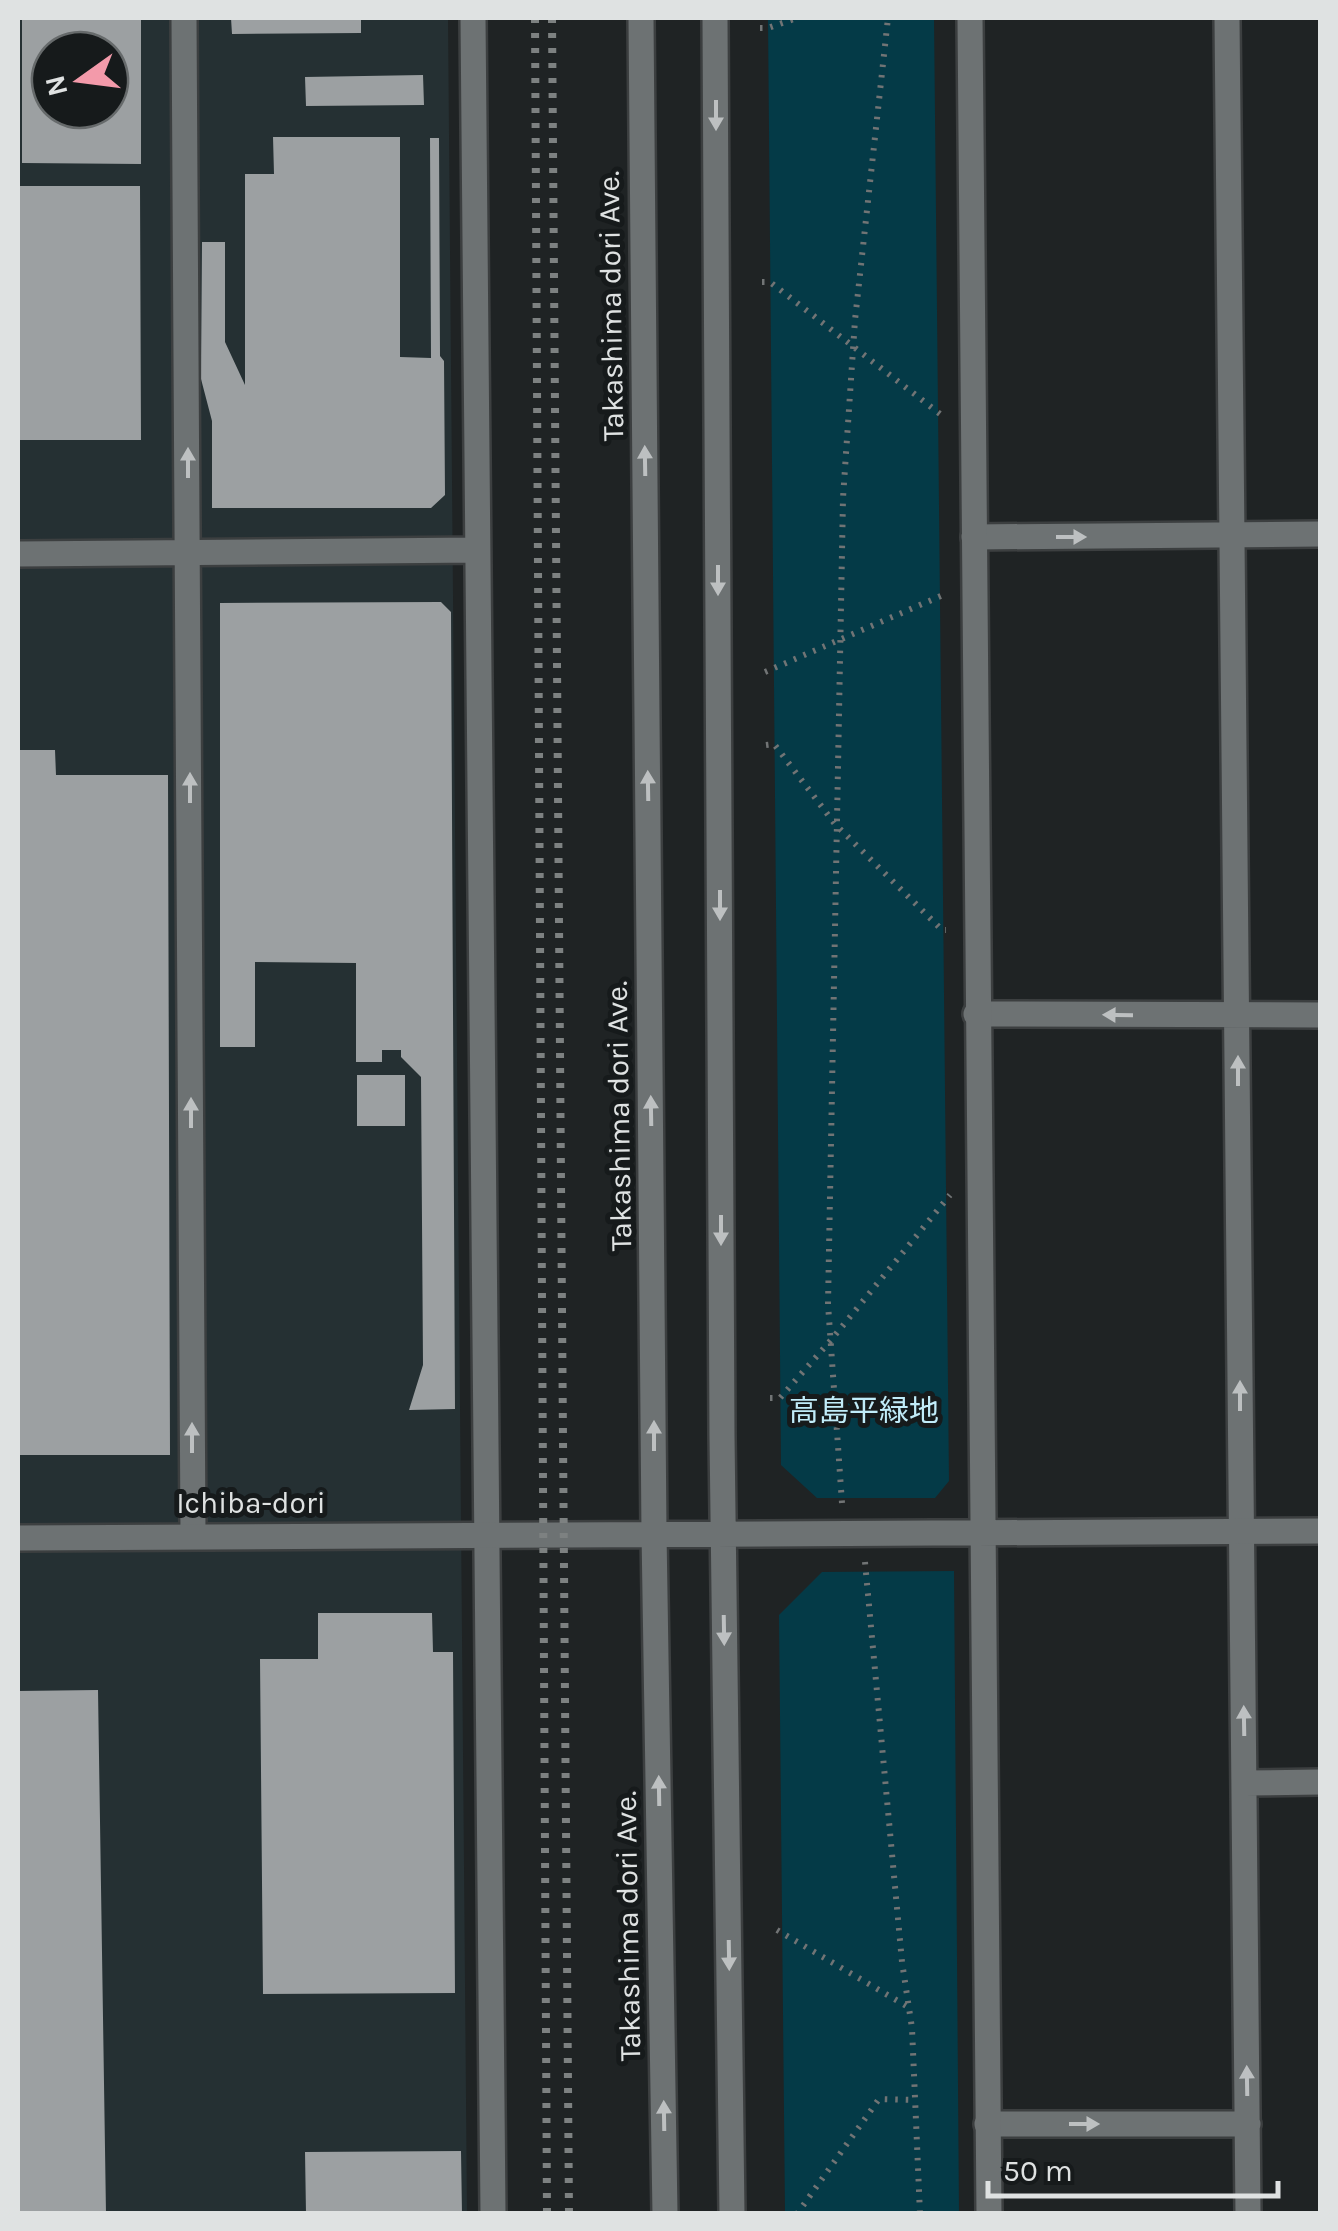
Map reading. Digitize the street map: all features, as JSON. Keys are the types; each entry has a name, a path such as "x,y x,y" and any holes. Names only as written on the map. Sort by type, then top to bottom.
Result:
{"street":[{"path":"184,18 193,1535"},
{"path":"472,18 493,2214"},
{"name":"Takashima dori Ave.","path":"641,18 654,1533 665,2214"},
{"path":"716,18 723,1532 732,2214"},
{"path":"970,18 988,2214"},
{"path":"1228,18 1248,2214"},
{"path":"974,537 1320,534"},
{"path":"18,554 478,550"},
{"path":"976,1014 1320,1015"},
{"name":"Ichiba-dori","path":"18,1538 1320,1531"},
{"path":"1244,1783 1320,1782"},
{"path":"987,2124 1248,2124"}],"path":[{"path":"760,28 797,18"},
{"path":"842,1503 828,1304 842,498 853,346 888,18"},
{"path":"762,282 770,282 947,419"},
{"path":"765,672 950,592"},
{"path":"766,744 774,744 835,824 942,930"},
{"path":"770,1398 780,1398 946,1199 978,1170"},
{"path":"865,1560 909,2008 920,2214"},
{"path":"777,1930 909,2008"},
{"path":"798,2214 879,2099 915,2100"}],"shaded area":[{"path":"18,18 448,18 467,2213 18,2213"}],"green space":[{"name":"高島平緑地","path":"768,18 934,18 949,1481 935,1498 817,1498 781,1465"},
{"path":"954,1571 959,2213 785,2213 779,1615 822,1572"}],"building":[{"path":"22,18 141,18 141,164 22,163"},
{"path":"231,18 361,18 361,33 232,34"},
{"path":"423,75 424,105 306,106 305,77"},
{"path":"273,137 400,137 400,357 431,358 430,138 439,138 445,495 431,508 212,508 212,421 201,379 202,242 225,242 225,342 245,385 245,174 274,174"},
{"path":"18,186 140,186 141,440 18,440"},
{"path":"441,602 451,612 455,1409 409,1410 423,1365 421,1077 401,1057 401,1050 382,1050 382,1062 356,1062 356,963 255,962 255,1047 220,1047 220,603"},
{"path":"20,750 55,750 56,775 168,775 170,1455 18,1455"},
{"path":"357,1075 405,1075 405,1126 357,1126"},
{"path":"318,1613 432,1613 433,1652 453,1652 455,1993 263,1994 260,1659 318,1659"},
{"path":"98,1690 106,2214 18,2214 18,1691"},
{"path":"461,2151 462,2214 306,2214 305,2152"}],"railway":[{"path":"535,18 547,2214"},
{"path":"552,18 569,2214"}]}
